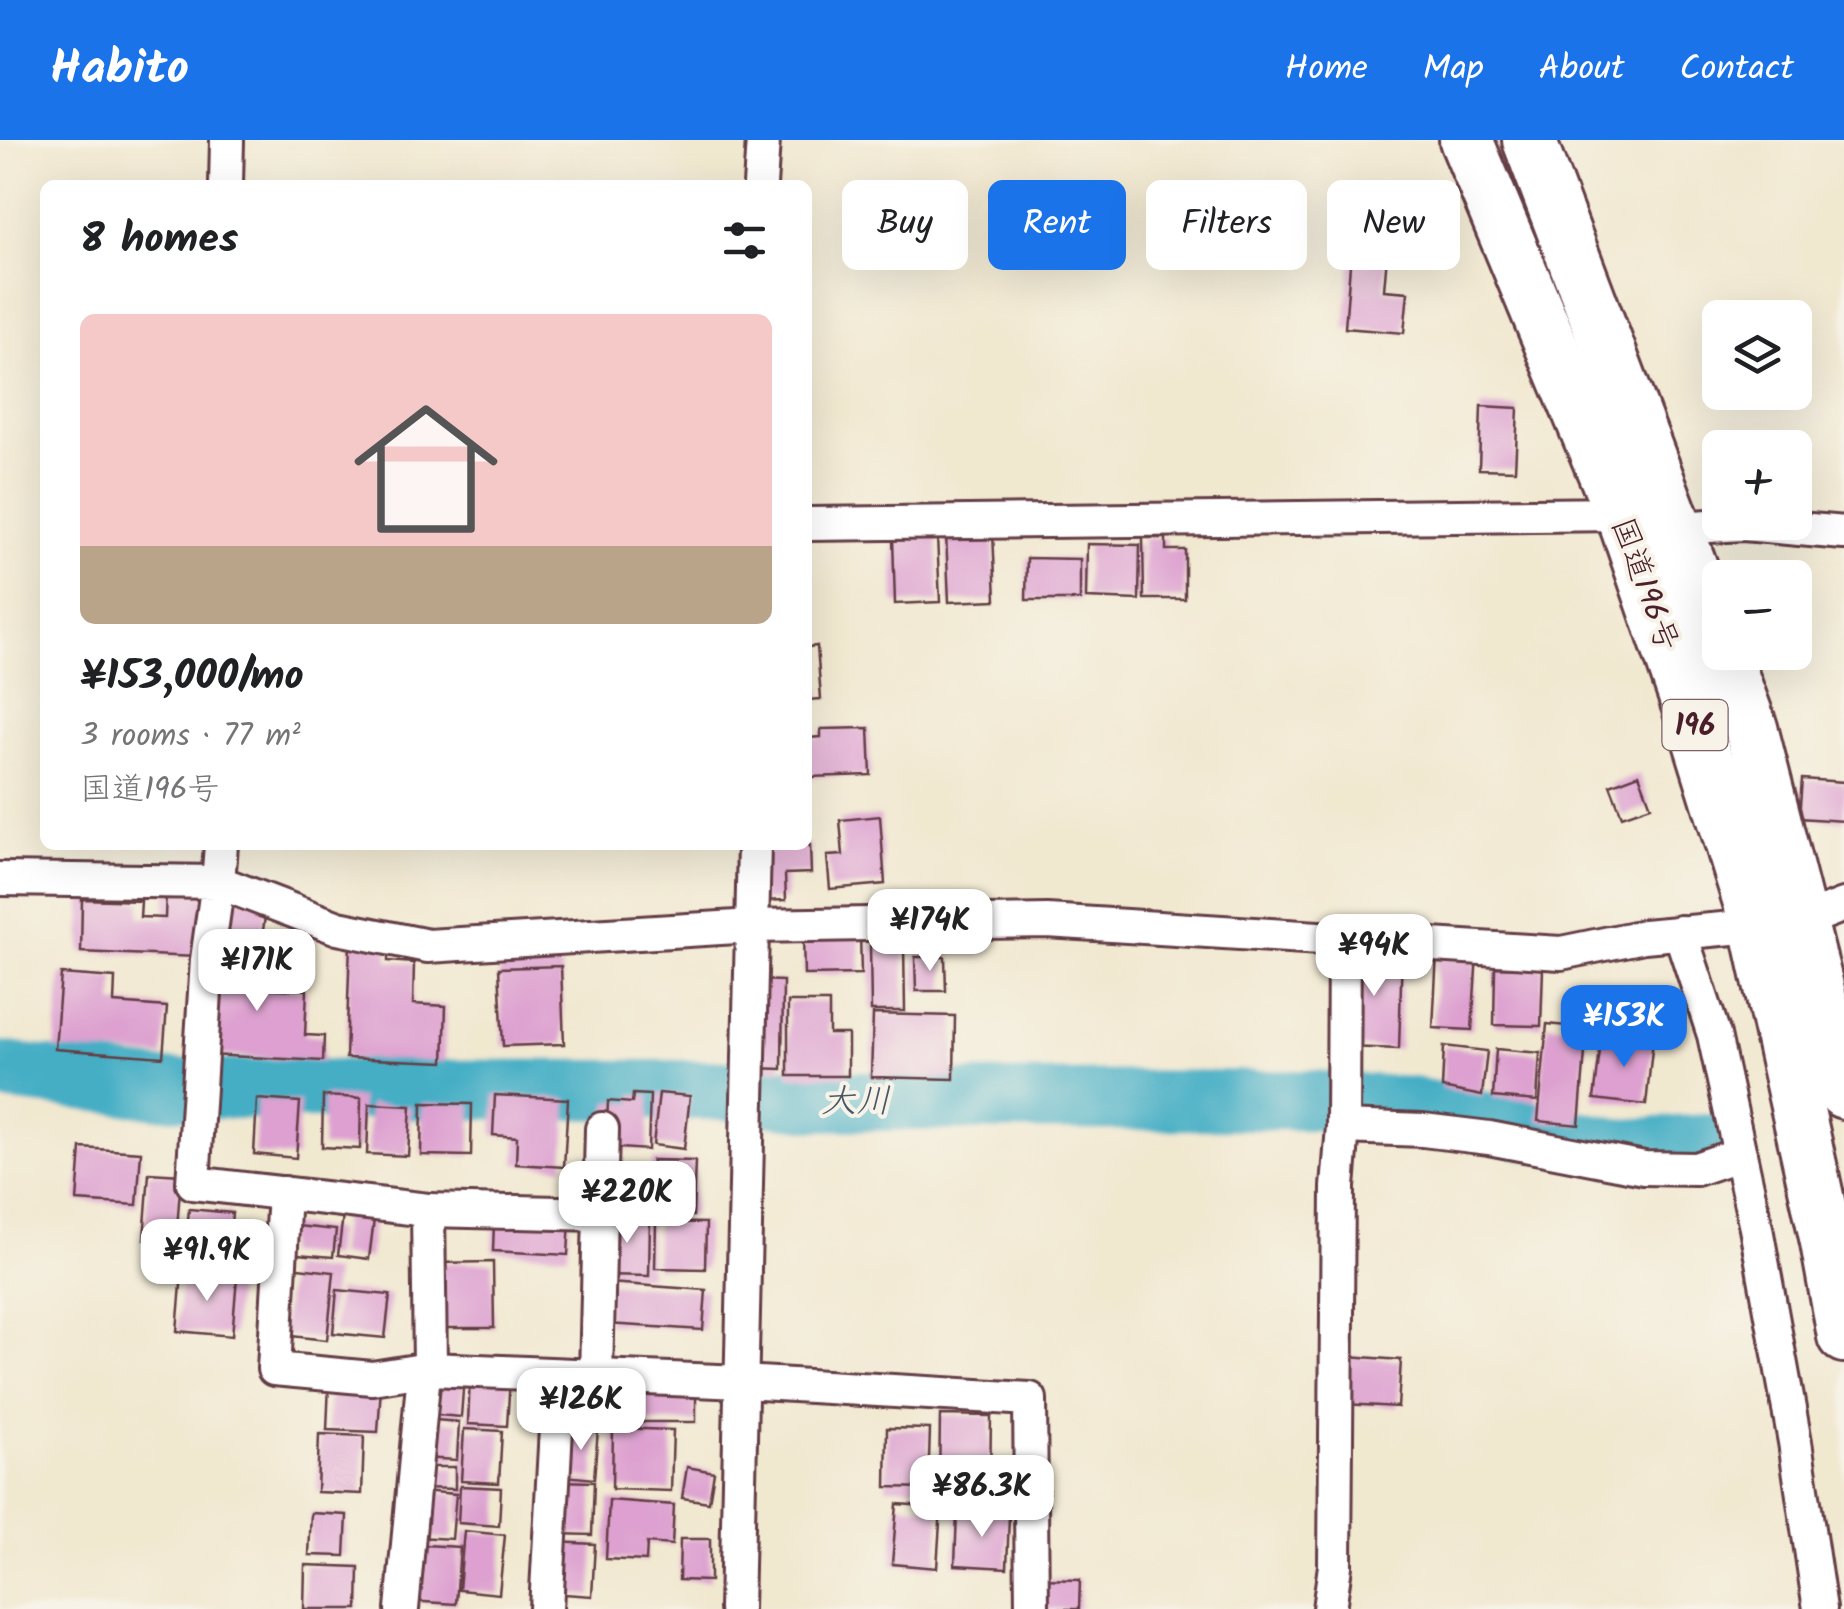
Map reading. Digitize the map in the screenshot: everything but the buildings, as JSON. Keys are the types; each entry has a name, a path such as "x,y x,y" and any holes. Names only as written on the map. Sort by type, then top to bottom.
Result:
{"highway":[{"name":"国道196号","path":"1466,140 1622,514 1694,722 1800,917 1828,1242 1844,1336"},
{"name":"国道196号","path":"1529,140 1702,597"},
{"name":"国道196号","path":"1730,670 1752,728 1844,1092"}],"street":[{"path":"226,180 228,140"},
{"path":"760,180 763,140"},
{"path":"812,524 1622,514"},
{"path":"1676,528 1743,524 1844,533"},
{"path":"221,850 207,960 193,1183 428,1210 600,1214"},
{"path":"736,1609 754,850"},
{"path":"0,879 218,882 338,928 428,946 753,926 1048,921 1561,953 1644,936 1800,917"},
{"path":"1680,932 1714,1035 1756,1228 1795,1442 1820,1609"},
{"path":"1329,1609 1335,1566 1344,939"},
{"path":"1343,1127 1423,1130 1489,1138 1644,1168 1696,1169 1740,1154"},
{"path":"596,1376 602,1129"},
{"path":"284,1193 274,1370 372,1378 429,1370 596,1376 1030,1399 1032,1609"},
{"path":"402,1609 423,1383 429,1370 428,1210"},
{"path":"546,1609 559,1375"}],"waterway":[{"name":"大川","path":"0,1071 159,1089 723,1090 813,1101 1311,1100 1413,1107 1621,1149 1709,1144"}]}
